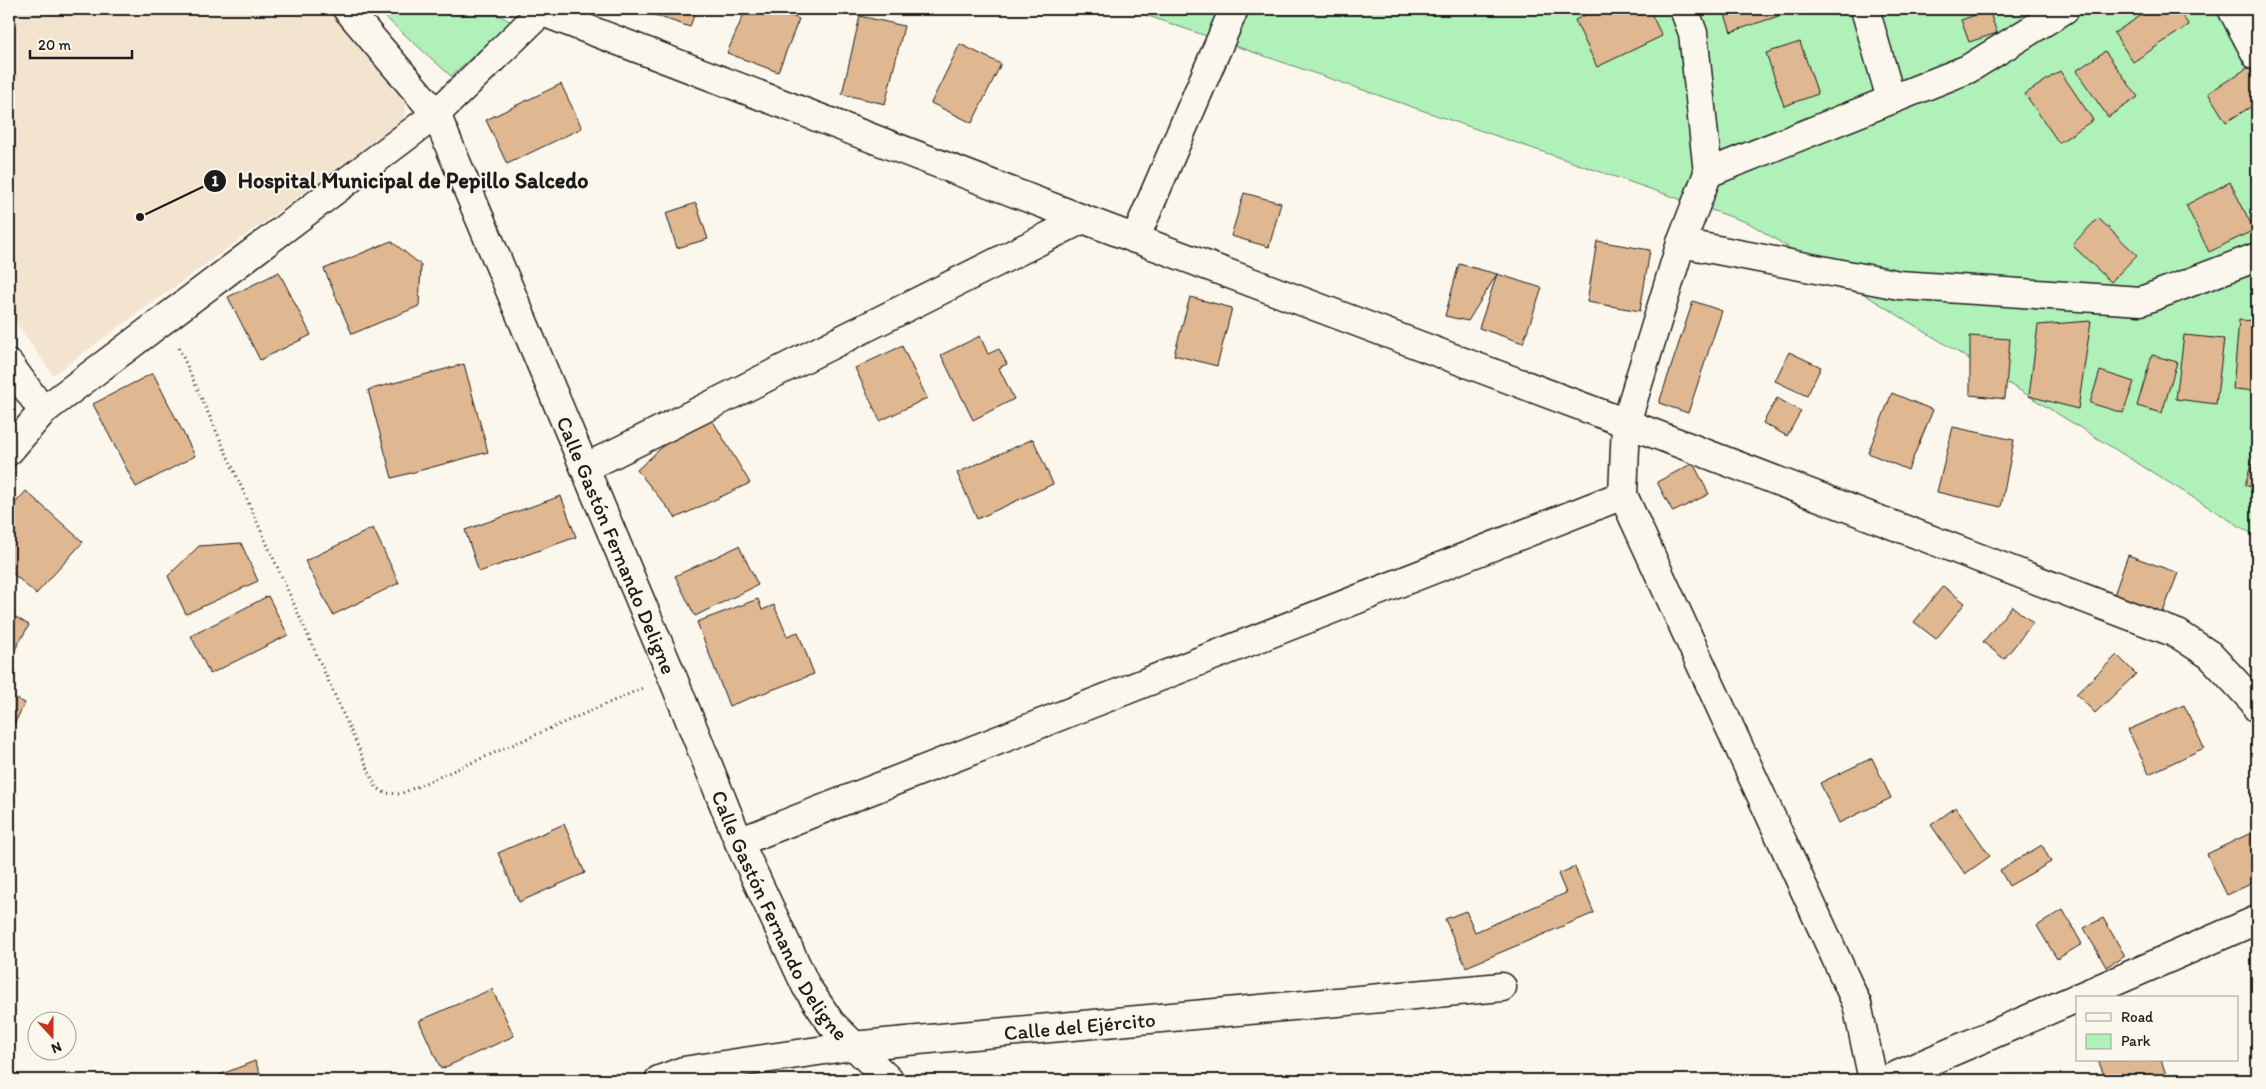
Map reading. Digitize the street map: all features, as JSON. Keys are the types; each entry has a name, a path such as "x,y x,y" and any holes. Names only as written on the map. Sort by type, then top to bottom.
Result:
{"street":[{"name":"Calle Gastón Fernando Deligne","path":"347,9 436,114 672,676 739,842 806,986 831,1024 889,1080"},
{"path":"1136,239 1234,9"},
{"path":"1684,9 1692,33 1708,173 1681,243 1626,423 1623,495 1857,1004 1873,1080"},
{"path":"1865,9 1891,99"},
{"path":"1708,173 1968,69 2065,9"},
{"path":"2232,9 2257,56"},
{"path":"9,451 43,411 436,114 538,10 1083,219 1626,423 2178,634 2210,655 2257,705"},
{"path":"585,468 1083,219"},
{"path":"1681,243 1898,284 2141,302 2257,257"},
{"path":"9,364 43,411"},
{"path":"739,842 1623,495"},
{"path":"2082,996 2257,920"},
{"name":"Calle del Ejército","path":"676,1077 852,1046 1502,986"},
{"path":"1886,1080 2076,998"}],"path":[{"path":"166,318 376,787 385,793 400,794 672,676"}],"shaded area":[{"path":"9,9 333,9 348,24 406,99 403,121 53,375 9,313"}],"green space":[{"path":"376,9 489,9 511,22 451,76"},
{"path":"1128,9 2257,9 2257,537 1749,223"}],"building":[{"path":"646,9 696,9 690,27 645,12"},
{"path":"746,9 773,9 799,19 778,72 727,53"},
{"path":"1598,9 1649,9 1662,36 1597,67 1575,20"},
{"path":"1723,9 1799,9 1731,32"},
{"path":"2151,9 2177,9 2189,25 2133,62 2114,33"},
{"path":"1989,10 1997,33 1969,42 1961,20"},
{"path":"860,16 904,26 885,104 842,94"},
{"path":"1800,42 1818,94 1784,106 1766,53"},
{"path":"960,44 1001,64 972,123 931,103"},
{"path":"2105,51 2138,97 2108,117 2076,71"},
{"path":"2249,67 2257,81 2257,103 2226,122 2208,93"},
{"path":"2060,71 2093,120 2059,143 2025,94"},
{"path":"561,84 582,128 507,164 486,120"},
{"path":"2230,182 2254,230 2209,252 2186,205"},
{"path":"1244,193 1281,203 1269,247 1231,236"},
{"path":"696,203 708,239 677,248 666,213"},
{"path":"2098,218 2137,255 2111,282 2072,245"},
{"path":"391,241 421,265 419,306 352,334 324,269"},
{"path":"1597,241 1650,250 1640,311 1587,302"},
{"path":"1459,264 1497,274 1468,321 1445,316"},
{"path":"279,272 311,335 260,360 228,297"},
{"path":"1497,274 1542,288 1523,343 1479,328"},
{"path":"1190,297 1232,308 1217,366 1174,355"},
{"path":"1693,301 1722,311 1688,413 1659,403"},
{"path":"2239,320 2257,321 2257,391 2233,389"},
{"path":"2091,321 2078,409 2029,396 2038,325"},
{"path":"2184,335 2224,339 2216,404 2176,399"},
{"path":"980,336 988,354 999,349 1007,364 999,368 1014,399 973,420 941,355"},
{"path":"1970,336 2010,339 2005,399 1970,395"},
{"path":"902,346 927,398 880,421 855,368"},
{"path":"1789,352 1821,367 1807,396 1775,381"},
{"path":"2152,355 2177,362 2162,413 2137,406"},
{"path":"464,364 488,452 392,478 368,390"},
{"path":"2100,371 2134,382 2123,413 2090,403"},
{"path":"153,373 195,456 136,487 93,404"},
{"path":"1892,393 1933,410 1908,470 1868,453"},
{"path":"1777,398 1801,411 1787,436 1763,423"},
{"path":"705,408 750,483 676,518 637,470"},
{"path":"1953,427 2014,440 2001,507 1937,492"},
{"path":"1033,439 1053,484 977,519 957,473"},
{"path":"2255,452 2257,453 2257,489 2245,485"},
{"path":"1693,463 1709,494 1673,512 1657,482"},
{"path":"26,491 83,542 36,594 9,570 9,510"},
{"path":"561,496 576,537 479,572 465,530"},
{"path":"373,528 399,583 333,615 305,561"},
{"path":"241,543 258,581 186,614 168,576 199,546"},
{"path":"739,546 758,585 695,616 675,576"},
{"path":"2128,555 2178,573 2163,612 2114,595"},
{"path":"1943,586 1965,603 1936,639 1914,622"},
{"path":"268,596 288,635 210,674 191,636"},
{"path":"758,599 762,610 774,605 787,636 798,632 814,674 729,706 697,622"},
{"path":"2012,606 2033,623 2004,659 1983,642"},
{"path":"9,613 29,625 9,660"},
{"path":"2117,655 2136,674 2095,713 2076,694"},
{"path":"9,695 25,703 9,734"},
{"path":"2184,705 2204,748 2149,774 2128,730"},
{"path":"1872,758 1891,798 1839,823 1820,783"},
{"path":"1956,807 1990,856 1965,874 1931,825"},
{"path":"564,824 585,873 519,902 498,853"},
{"path":"2257,830 2257,881 2227,895 2207,854"},
{"path":"2042,845 2051,862 2009,886 2000,870"},
{"path":"1575,867 1594,913 1466,967 1445,919 1466,911 1475,932 1566,893 1558,874"},
{"path":"2063,910 2082,944 2057,959 2037,926"},
{"path":"2103,918 2125,956 2106,967 2084,928"},
{"path":"2257,961 2257,975 2254,962"},
{"path":"492,989 514,1036 441,1069 419,1021"},
{"path":"255,1061 263,1080 207,1080"},
{"path":"2099,1062 2162,1062 2168,1080 2106,1080"},
{"path":"2012,1075 2014,1080 1997,1080"}],"place":[{"name":"Hospital Municipal de Pepillo Salcedo","path":"140,217"}]}
